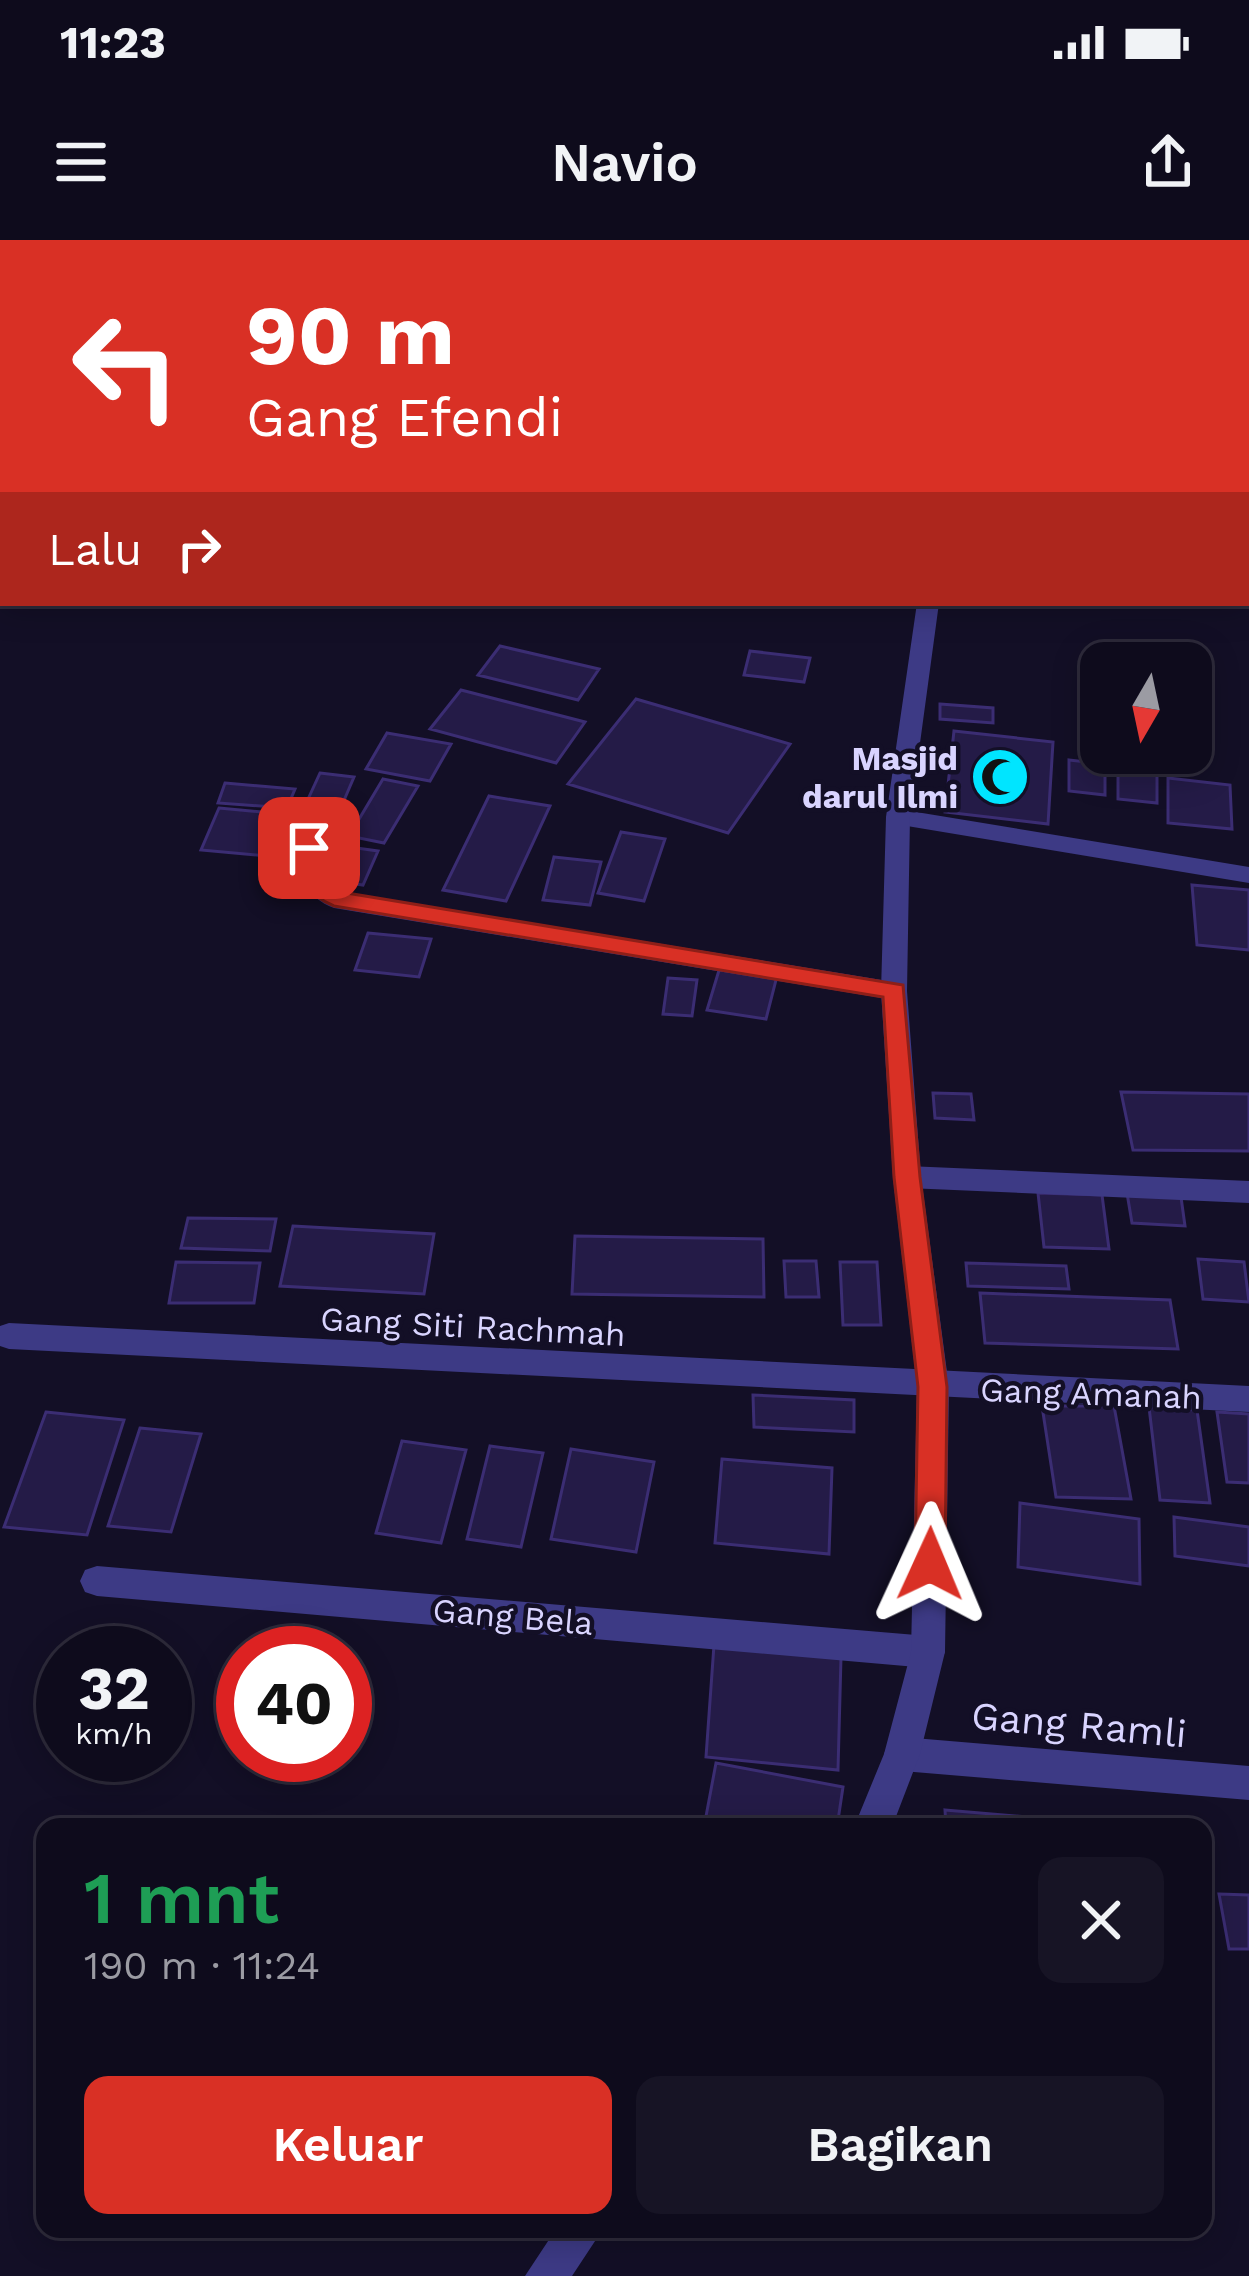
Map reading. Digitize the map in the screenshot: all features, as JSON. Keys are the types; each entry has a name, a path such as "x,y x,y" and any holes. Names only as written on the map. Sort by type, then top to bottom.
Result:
{"street":[{"path":"876,1818 902,1754 928,1652 933,1387 907,1177 894,991 898,817 928,606"},
{"path":"898,817 1249,875"},
{"path":"309,848 312,877 334,898 894,991"},
{"path":"907,1177 1249,1192"},
{"name":"Gang Siti Rachmah","path":"9,1336 933,1387"},
{"name":"Gang Amanah","path":"933,1387 1249,1399"},
{"name":"Gang Bela","path":"98,1581 928,1652"},
{"name":"Gang Ramli","path":"902,1754 1249,1783"},
{"path":"546,2276 575,2238"}],"building":[{"path":"500,646 599,669 578,700 478,675"},
{"path":"750,651 810,658 804,682 744,675"},
{"path":"461,690 585,722 556,763 430,729"},
{"path":"636,699 790,744 728,833 568,784"},
{"path":"940,704 993,708 993,723 940,719"},
{"name":"Masjid darul Ilmi","path":"954,731 1053,742 1048,824 945,812"},
{"path":"387,733 451,744 430,781 366,769"},
{"path":"1069,760 1080,761 1080,774 1105,774 1105,795 1069,791"},
{"path":"320,773 354,777 339,812 304,808"},
{"path":"1118,774 1157,774 1157,803 1118,799"},
{"path":"1168,778 1230,785 1232,829 1168,823"},
{"path":"383,779 418,786 384,843 349,836"},
{"path":"225,783 295,789 287,808 218,803"},
{"path":"489,796 550,806 506,901 443,890"},
{"path":"219,808 294,815 278,857 201,850"},
{"path":"621,832 665,839 644,901 598,893"},
{"path":"335,845 378,851 363,885 319,879"},
{"path":"554,857 601,862 590,905 543,900"},
{"path":"1192,885 1249,890 1249,950 1197,945"},
{"path":"368,933 431,939 419,977 355,970"},
{"path":"720,967 777,976 766,1019 707,1010"},
{"path":"668,978 697,980 692,1016 663,1014"},
{"path":"1121,1092 1249,1094 1249,1151 1133,1150"},
{"path":"933,1093 971,1094 974,1120 935,1118"},
{"path":"1126,1187 1180,1190 1185,1226 1132,1223"},
{"path":"1038,1193 1102,1195 1109,1249 1044,1247"},
{"path":"188,1218 276,1219 270,1251 181,1248"},
{"path":"293,1226 434,1234 424,1294 280,1286"},
{"path":"575,1236 763,1239 764,1297 572,1294"},
{"path":"1198,1259 1244,1262 1249,1302 1203,1299"},
{"path":"784,1261 816,1261 819,1297 786,1297"},
{"path":"176,1262 260,1263 254,1303 169,1303"},
{"path":"840,1262 877,1262 881,1325 843,1325"},
{"path":"966,1263 1066,1266 1069,1289 968,1286"},
{"path":"980,1293 1170,1300 1178,1349 985,1343"},
{"path":"753,1395 854,1400 854,1432 754,1427"},
{"path":"1042,1406 1114,1406 1131,1499 1056,1497"},
{"path":"1149,1407 1197,1410 1210,1503 1160,1500"},
{"path":"46,1412 124,1420 87,1535 4,1527"},
{"path":"1217,1412 1249,1414 1249,1483 1227,1482"},
{"path":"140,1428 201,1434 171,1532 108,1526"},
{"path":"402,1441 466,1450 441,1543 376,1533"},
{"path":"490,1446 543,1453 521,1547 467,1539"},
{"path":"571,1449 654,1462 636,1552 551,1539"},
{"path":"722,1459 832,1468 829,1554 715,1543"},
{"path":"1020,1503 1139,1519 1140,1584 1018,1567"},
{"path":"1174,1517 1249,1527 1249,1566 1175,1556"},
{"path":"714,1645 841,1657 838,1770 706,1757"},
{"path":"716,1763 843,1787 838,1818 706,1818"},
{"path":"945,1810 1039,1818 945,1818"},
{"path":"1219,1894 1249,1895 1249,1949 1229,1949"}],"place":[{"name":"Masjid darul Ilmi","path":"1000,777"}],"route":[{"path":"309,848 316,886 334,898 894,991 907,1177 933,1387 930,1564"}]}
